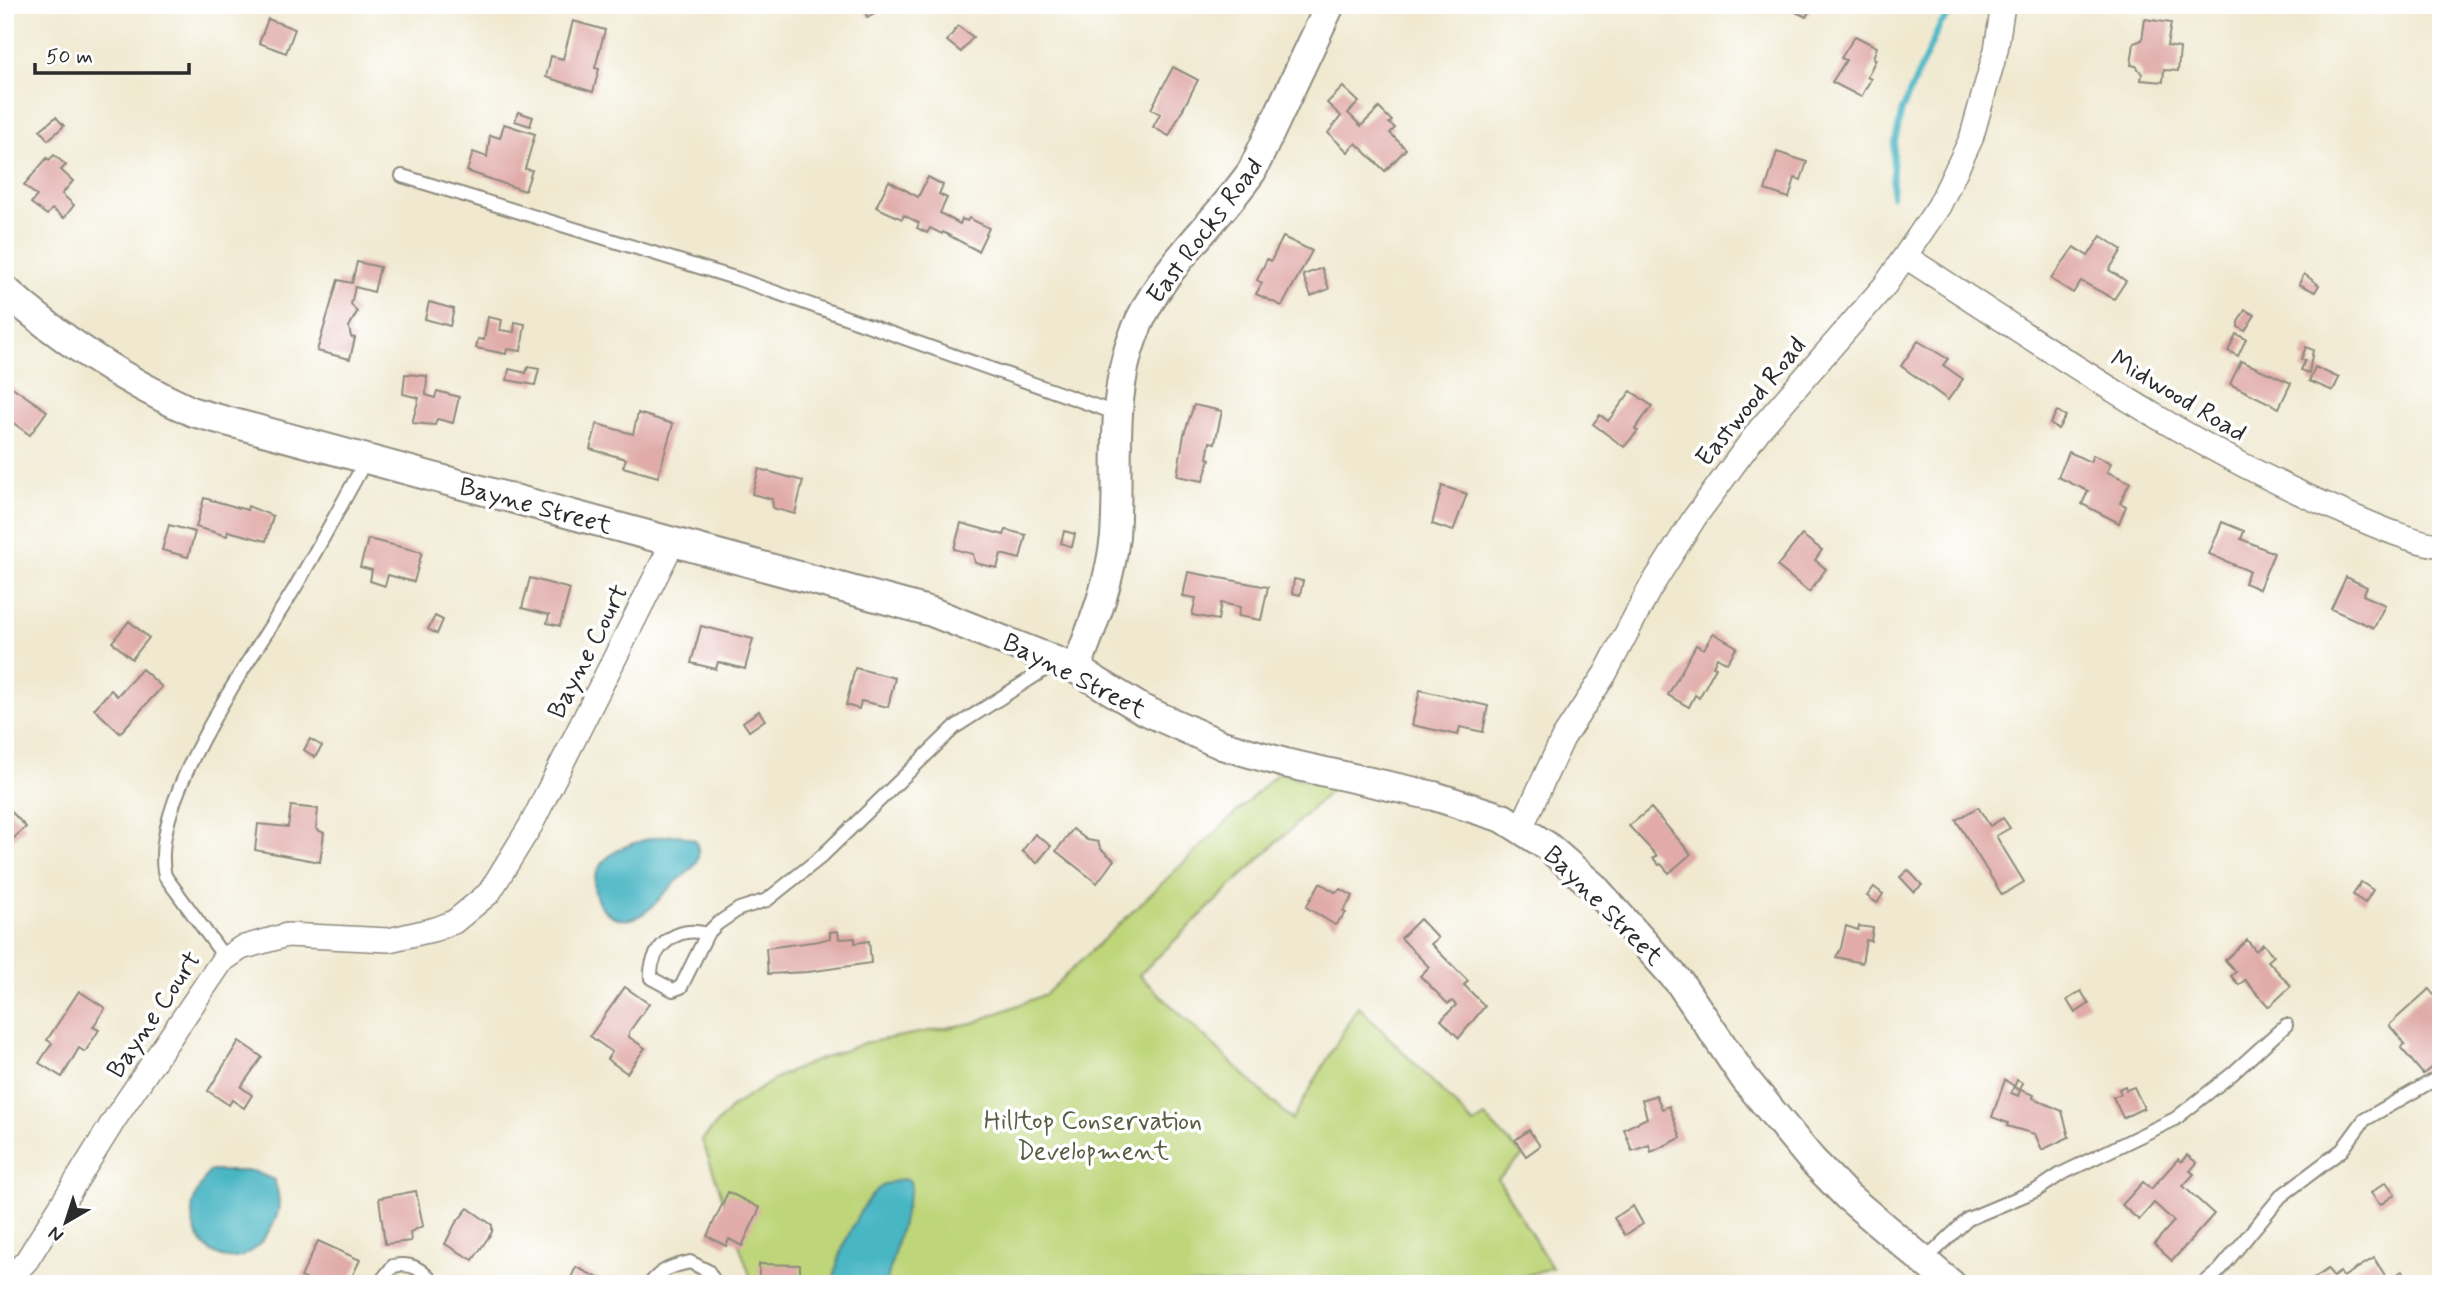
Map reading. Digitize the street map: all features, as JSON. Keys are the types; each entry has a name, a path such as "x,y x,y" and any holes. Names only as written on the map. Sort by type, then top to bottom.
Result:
{"street":[{"name":"East Rocks Road","path":"1067,665 1097,617 1111,567 1118,414 1132,338 1142,313 1169,268 1236,195 1252,171 1329,5"},
{"name":"Eastwood Road","path":"1521,828 1563,738 1605,674 1649,590 1695,517 1760,429 1906,257 1939,206 1971,139 1996,50 2003,5"},
{"name":"Midwood Road","path":"1906,257 2136,404 2238,463 2371,523 2441,546"},
{"name":"Bayne Street","path":"5,290 77,347 152,393 193,412 932,612 1067,665 1142,709 1222,744 1284,764 1458,802 1521,828 1571,865 1664,964 1700,1011 1745,1079 1811,1159 1847,1196 1951,1284"},
{"name":"Bayne Court","path":"5,1278 15,1273 27,1260 208,976 225,958 241,948 287,935 389,940 436,929 454,922 489,893 531,825 673,542"}],"lane":[{"path":"402,176 738,279 1118,414"},
{"path":"225,958 165,876 161,860 164,836 182,784 201,743 296,585 366,460"},
{"path":"707,934 698,931 681,933 667,940 656,951 650,963 651,978 673,989 681,987 707,934 739,909 767,900 821,858 955,727 1067,665"},
{"path":"1924,1261 1968,1219 2037,1190 2061,1174 2175,1119 2232,1074 2286,1025"},
{"path":"2203,1284 2219,1271 2281,1196 2342,1150 2364,1120 2432,1081"},
{"path":"650,1284 658,1274 672,1266 690,1262 708,1271 716,1284"},
{"path":"379,1284 393,1266 407,1263 420,1269 435,1284"}],"green space":[{"name":"Hilltop Conservation Development","path":"1279,772 1332,789 1139,975 1292,1120 1358,1006 1474,1124 1485,1117 1523,1156 1498,1179 1552,1268 1495,1284 753,1284 702,1140 733,1106 782,1075 864,1043 973,1023 1046,994"}],"water":[{"path":"679,835 695,840 698,860 692,869 637,917 618,918 603,909 595,893 594,883 596,874 610,856 644,840"},
{"path":"209,1171 253,1171 274,1180 279,1200 276,1218 257,1247 239,1257 227,1258 216,1254 206,1247 194,1226 194,1200"},
{"path":"903,1179 910,1181 911,1189 886,1284 834,1284 843,1248 863,1207 881,1187"}],"building":[{"path":"863,5 895,5 867,17"},
{"path":"1800,5 1813,5 1806,17 1796,12"},
{"path":"268,19 295,29 286,53 259,43"},
{"path":"2145,19 2171,23 2167,46 2180,48 2178,71 2164,70 2163,82 2141,80 2142,74 2136,66 2131,65 2134,43 2142,40"},
{"path":"573,21 605,30 595,68 599,69 593,92 546,77 551,56 563,59"},
{"path":"958,26 973,37 961,52 947,41"},
{"path":"1855,36 1877,47 1873,58 1876,59 1867,77 1871,79 1861,97 1832,82 1846,60 1841,58"},
{"path":"1173,67 1198,80 1169,136 1153,127 1160,114 1151,109"},
{"path":"1343,87 1359,102 1348,113 1361,126 1379,108 1392,121 1389,123 1395,128 1390,133 1406,149 1385,171 1356,143 1348,152 1328,133 1341,116 1327,103"},
{"path":"518,112 533,117 530,126 515,121"},
{"path":"56,117 64,126 48,140 40,130"},
{"path":"504,124 535,134 525,169 532,170 525,191 467,171 473,152 487,157 490,135 500,138"},
{"path":"1777,152 1807,162 1801,180 1795,178 1789,198 1765,190"},
{"path":"54,155 66,165 61,170 73,181 62,194 74,205 64,218 52,209 47,215 31,203 37,196 24,185 47,158 49,160"},
{"path":"928,177 943,185 939,194 947,198 940,213 960,224 962,219 967,221 969,218 989,228 978,251 943,232 942,234 930,228 927,233 917,228 919,223 904,215 902,219 876,207 889,181 918,197"},
{"path":"2101,236 2122,250 2109,270 2126,281 2114,299 2081,281 2073,293 2051,279 2074,247 2088,256"},
{"path":"1283,237 1312,251 1282,306 1256,294 1262,283 1257,280 1267,259 1271,261"},
{"path":"357,262 380,267 374,292 355,287 351,304 357,312 349,327 351,337 355,338 350,359 317,351 338,280 352,283"},
{"path":"1322,268 1329,289 1311,296 1303,275"},
{"path":"2304,274 2319,285 2315,292 2299,284"},
{"path":"429,302 454,309 450,326 425,319"},
{"path":"2245,310 2255,315 2245,331 2238,327 2238,322"},
{"path":"488,317 502,320 500,330 514,332 515,322 525,324 521,351 507,349 506,354 476,348 478,339 484,340"},
{"path":"2236,334 2246,339 2238,356 2228,351"},
{"path":"1918,341 1948,359 1943,365 1963,379 1948,400 1901,366"},
{"path":"2306,347 2313,350 2309,373 2301,370 2305,361 2301,359"},
{"path":"2241,361 2291,383 2279,408 2230,384"},
{"path":"528,367 539,369 535,385 507,380 509,369 526,373"},
{"path":"2315,367 2339,378 2333,391 2309,381"},
{"path":"405,374 427,376 426,395 435,398 437,391 459,397 453,423 437,419 435,425 412,423 419,398 403,394"},
{"path":"5,382 47,411 30,435 5,417"},
{"path":"1631,391 1652,406 1635,429 1638,431 1624,447 1593,424 1600,415 1608,421"},
{"path":"1194,405 1222,411 1215,443 1210,442 1207,458 1210,459 1203,481 1177,476 1184,434"},
{"path":"2057,411 2066,416 2058,429 2050,424"},
{"path":"638,413 673,424 658,477 623,467 626,459 590,449 597,424 633,434"},
{"path":"2069,452 2090,462 2093,455 2111,463 2107,472 2130,482 2120,503 2126,506 2119,523 2082,504 2088,491 2058,477"},
{"path":"759,469 803,481 795,514 773,508 772,499 752,494"},
{"path":"1442,486 1467,494 1453,531 1432,524"},
{"path":"204,498 247,510 248,506 273,516 266,541 228,531 227,536 196,527"},
{"path":"2222,522 2244,531 2241,539 2274,553 2259,589 2244,583 2249,571 2209,554"},
{"path":"961,523 1004,535 1006,530 1026,535 1020,559 1001,554 997,568 975,563 973,554 954,549"},
{"path":"169,525 195,532 188,557 162,550"},
{"path":"1064,531 1075,534 1072,547 1061,543"},
{"path":"1802,535 1822,550 1815,560 1826,569 1809,592 1777,566"},
{"path":"368,539 422,552 414,582 388,575 385,586 370,581 372,570 360,567"},
{"path":"1188,572 1268,587 1261,620 1238,616 1240,607 1221,603 1218,620 1192,615 1196,598 1183,596"},
{"path":"2346,577 2367,587 2363,595 2385,605 2374,628 2331,609"},
{"path":"530,578 570,589 560,626 547,623 549,615 522,608"},
{"path":"1294,579 1303,581 1300,595 1292,593"},
{"path":"435,616 443,620 437,634 428,629"},
{"path":"129,621 149,638 132,659 112,642"},
{"path":"701,626 753,639 745,669 718,662 716,669 691,663"},
{"path":"1713,633 1737,647 1727,663 1717,657 1713,666 1716,667 1699,698 1695,695 1689,707 1668,695 1696,645 1704,649"},
{"path":"855,668 895,678 888,707 861,701 859,709 846,705"},
{"path":"142,669 162,687 120,733 94,709 111,690 117,696"},
{"path":"1420,690 1488,706 1483,732 1460,727 1458,735 1412,725"},
{"path":"759,711 765,720 749,731 743,722"},
{"path":"310,739 322,746 315,757 304,750"},
{"path":"5,805 26,827 5,846"},
{"path":"291,806 318,809 316,829 324,833 320,862 255,850 258,824 288,827"},
{"path":"1978,807 1990,826 2003,818 2010,828 1996,836 2024,882 2002,895 1956,820"},
{"path":"1651,808 1691,854 1669,873 1653,858 1657,856 1629,826"},
{"path":"1073,829 1087,840 1098,842 1101,849 1114,860 1097,883 1056,851"},
{"path":"1035,834 1051,846 1037,863 1022,851"},
{"path":"1908,870 1922,885 1914,892 1900,877"},
{"path":"2361,882 2373,890 2365,903 2353,895"},
{"path":"1320,883 1335,892 1341,889 1353,896 1343,911 1346,913 1335,925 1306,907"},
{"path":"1874,887 1883,894 1877,903 1867,896"},
{"path":"1420,919 1438,938 1431,944 1468,981 1464,985 1485,1006 1459,1038 1441,1020 1456,1005 1452,1001 1448,1004 1420,976 1429,967 1401,938"},
{"path":"1846,926 1858,930 1859,926 1873,928 1871,941 1866,940 1862,963 1836,957"},
{"path":"838,931 839,939 855,938 855,943 869,941 871,963 808,972 768,974 766,948 819,941 830,938 830,932"},
{"path":"2247,940 2256,951 2263,944 2274,956 2268,961 2291,986 2269,1007 2245,980 2239,985 2231,976 2236,972 2225,960"},
{"path":"625,987 649,1004 629,1032 629,1037 645,1048 627,1073 607,1059 612,1052 590,1036"},
{"path":"2429,989 2441,1004 2441,1016 2437,1020 2441,1025 2441,1060 2423,1074 2401,1048 2405,1044 2389,1025"},
{"path":"79,991 105,1008 93,1027 99,1030 85,1052 79,1048 62,1077 39,1063 52,1043 47,1040"},
{"path":"2081,991 2089,1004 2075,1013 2067,1000"},
{"path":"239,1041 262,1057 241,1087 252,1095 244,1108 232,1100 229,1105 208,1091"},
{"path":"2005,1080 2014,1086 2011,1093 2018,1096 2020,1090 2062,1111 2069,1137 2042,1150 2035,1134 2007,1126 2008,1123 1992,1117"},
{"path":"2017,1080 2023,1083 2020,1090 2014,1087"},
{"path":"2125,1086 2126,1090 2134,1087 2144,1108 2123,1118 2113,1097 2121,1094 2119,1089"},
{"path":"1656,1095 1662,1109 1669,1106 1681,1138 1651,1152 1649,1145 1632,1151 1624,1129 1647,1118 1642,1100"},
{"path":"1529,1130 1540,1146 1526,1156 1515,1140"},
{"path":"2187,1155 2197,1163 2190,1171 2194,1174 2183,1186 2214,1214 2172,1261 2154,1244 2174,1221 2154,1203 2139,1220 2122,1205 2143,1182 2151,1189 2178,1159 2181,1162"},
{"path":"2386,1182 2395,1194 2380,1205 2371,1193"},
{"path":"416,1191 423,1226 410,1232 411,1241 385,1244 379,1198"},
{"path":"728,1192 760,1208 742,1246 729,1239 726,1246 707,1236"},
{"path":"1633,1206 1643,1224 1625,1235 1614,1218"},
{"path":"468,1208 492,1225 492,1232 473,1260 445,1244 455,1224"},
{"path":"318,1241 360,1260 349,1283 342,1280 340,1284 315,1284 301,1277"},
{"path":"2374,1258 2388,1280 2402,1271 2409,1278 2409,1284 2306,1284 2328,1269 2333,1277 2340,1272 2343,1277"},
{"path":"759,1264 800,1265 800,1284 751,1284 751,1279 759,1280"},
{"path":"576,1267 606,1282 605,1284 568,1284"}],"waterway":[{"path":"1892,196 1894,146 1902,110 1940,25 1958,5"}]}
